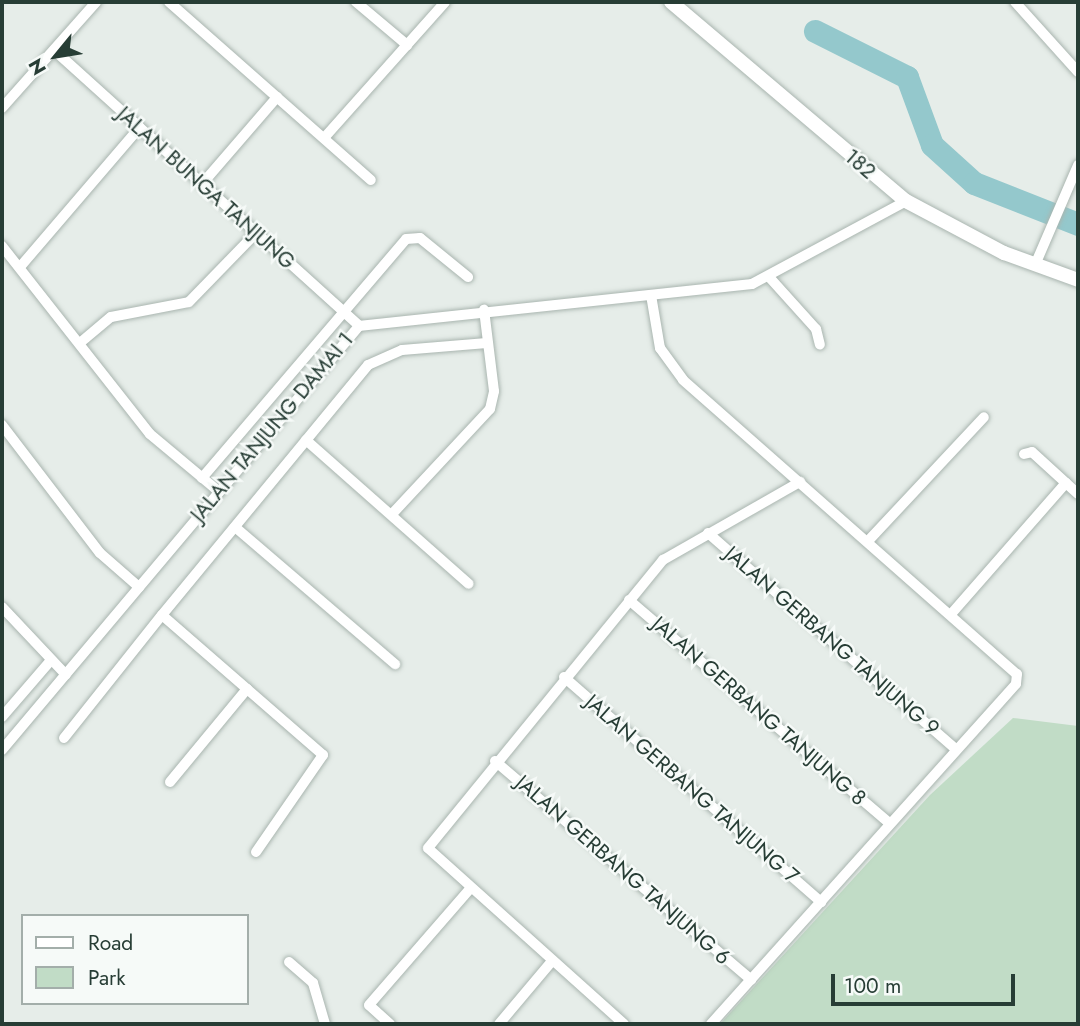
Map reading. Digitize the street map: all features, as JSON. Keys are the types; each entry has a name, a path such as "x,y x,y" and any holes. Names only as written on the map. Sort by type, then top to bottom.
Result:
{"street":[{"path":"2,108 96,2"},
{"path":"169,2 371,180"},
{"path":"356,2 407,45"},
{"path":"324,138 445,2"},
{"name":"182","path":"671,2 905,201 1035,265 1078,280"},
{"path":"1015,2 1078,72"},
{"name":"JALAN BUNGA TANJUNG","path":"54,50 359,326"},
{"path":"202,184 277,97"},
{"path":"20,267 140,127"},
{"path":"1035,265 1078,165"},
{"path":"820,345 816,329 770,278 905,201"},
{"path":"81,342 111,317 189,302 255,234"},
{"path":"202,478 342,311 413,237 468,277"},
{"path":"2,246 161,446 217,490"},
{"name":"JALAN TANJUNG DAMAI 1","path":"2,750 217,490 359,326 484,310 651,295 770,278"},
{"path":"651,295 666,359 746,436 1013,666 1016,684 888,822 821,902 711,1024"},
{"path":"393,513 490,409 494,391 484,310"},
{"path":"64,738 306,440 378,358 486,343"},
{"path":"869,540 984,417"},
{"path":"2,425 100,553 139,587"},
{"path":"306,440 393,513 469,583"},
{"path":"1024,454 1031,452 1078,494"},
{"path":"624,1024 429,851 495,761 663,560 800,481"},
{"path":"952,613 1066,483"},
{"path":"235,527 395,664"},
{"name":"JALAN GERBANG TANJUNG 9","path":"708,533 956,749"},
{"name":"JALAN GERBANG TANJUNG 8","path":"629,600 888,822"},
{"path":"2,607 66,675"},
{"path":"162,615 324,759 256,852"},
{"path":"2,717 51,660"},
{"name":"JALAN GERBANG TANJUNG 7","path":"564,677 821,902"},
{"path":"170,782 247,689"},
{"name":"JALAN GERBANG TANJUNG 6","path":"495,761 751,980"},
{"path":"390,1024 369,1005 470,889"},
{"path":"499,1024 552,961"},
{"path":"289,962 313,983 326,1024"}],"green space":[{"path":"1013,718 1078,726 1078,1024 720,1024 930,795"}],"waterway":[{"path":"815,31 907,77 932,145 974,183 1078,224"}]}
